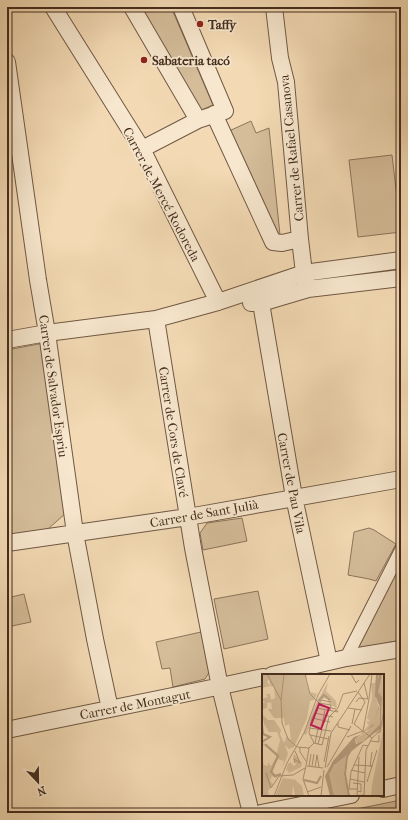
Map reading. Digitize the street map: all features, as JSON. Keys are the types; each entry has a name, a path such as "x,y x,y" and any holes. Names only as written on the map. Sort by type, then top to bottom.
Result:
{"street":[{"name":"Carrer de Mercé Rodoreda","path":"53,7 142,149 218,302"},
{"path":"132,7 198,120"},
{"path":"142,149 198,120 225,111 181,7"},
{"name":"Carrer de Rafael Casanova","path":"274,7 280,58 286,82 300,239 306,281"},
{"name":"Carrer de Salvador Espriu","path":"7,62 75,533 110,709"},
{"path":"214,114 273,242 282,243 300,239"},
{"path":"7,340 47,333 156,319 218,302 401,260"},
{"path":"218,302 261,303 306,281 401,278"},
{"name":"Carrer de Pau Vila","path":"261,303 294,497 329,662"},
{"name":"Carrer de Cors de Clavé","path":"156,319 193,548 220,687 251,813"},
{"name":"Carrer de Sant Julià","path":"7,543 188,517 401,479"},
{"path":"346,658 401,550"},
{"path":"276,674 346,658 401,649"},
{"name":"Carrer de Montagut","path":"7,730 262,677"},
{"path":"384,788 401,785"},
{"path":"261,813 346,796"}],"shaded area":[{"path":"139,7 171,7 213,105 199,111"},
{"path":"251,121 256,133 269,128 280,235 277,236 229,131"},
{"path":"392,155 401,232 358,237 349,160"},
{"path":"44,343 66,513 48,529 7,537 7,350"},
{"path":"242,518 247,541 203,550 200,533 207,523"},
{"path":"369,528 396,544 376,581 348,575 354,532"},
{"path":"401,563 401,640 357,649"},
{"path":"258,591 268,639 224,649 214,599"},
{"path":"24,594 31,622 7,627 7,598"},
{"path":"201,632 210,671 205,679 173,687 170,668 162,669 156,642"},
{"path":"401,800 401,813 337,813"}],"place":[{"name":"Taffy","path":"200,24"},
{"name":"Sabateria tacó","path":"144,60"}]}
